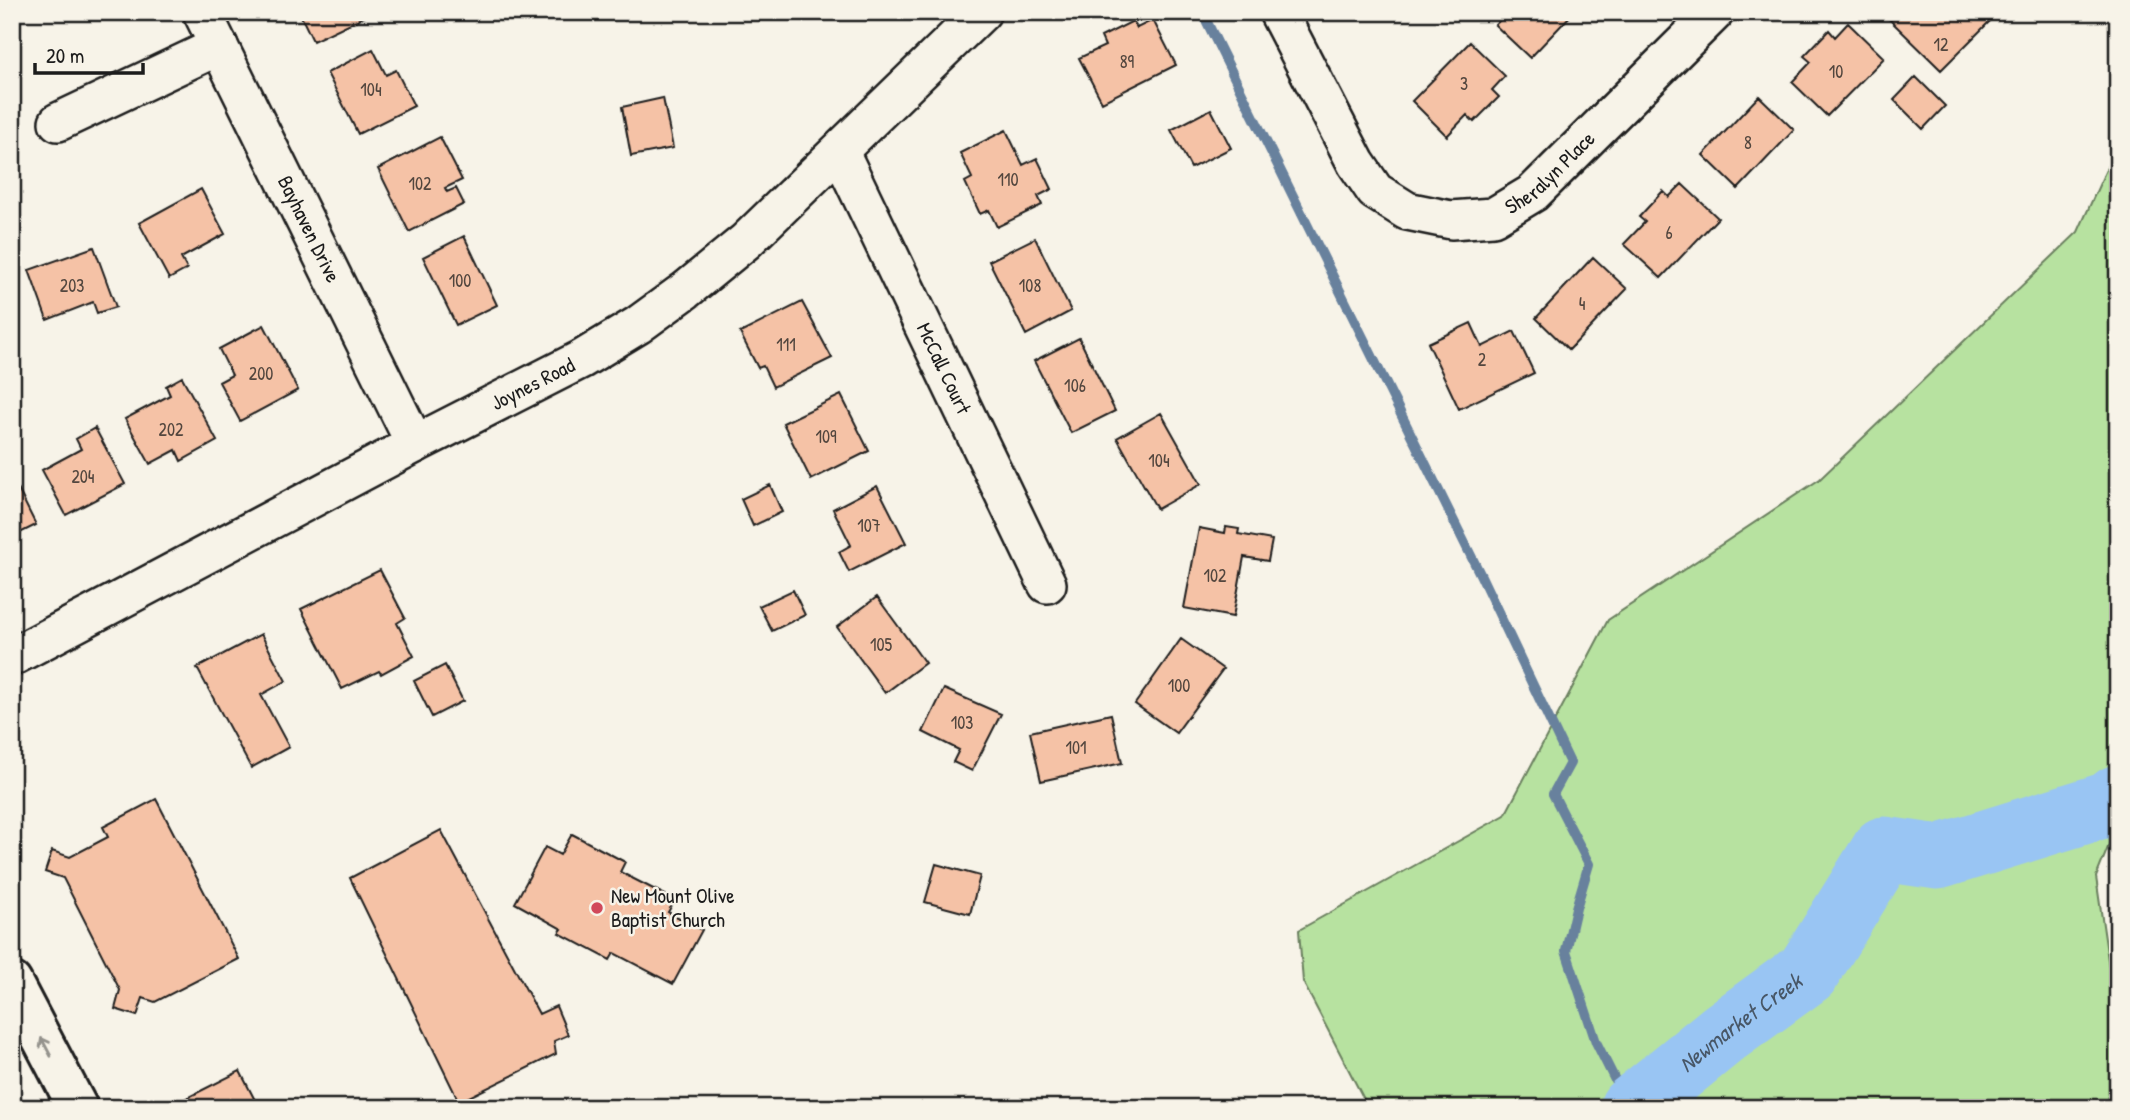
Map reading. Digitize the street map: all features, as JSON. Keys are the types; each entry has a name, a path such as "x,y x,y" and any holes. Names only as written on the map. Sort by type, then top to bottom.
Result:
{"main road":[{"path":"12,982 78,1108"}],"street":[{"name":"Bayhaven Drive","path":"202,12 415,444"},
{"name":"Joynes Road","path":"12,657 582,359 638,325 687,290 746,241 982,12"},
{"name":"Sheralyn Place","path":"1278,12 1356,163 1375,191 1407,211 1451,220 1493,217 1533,192 1715,12"},
{"path":"58,122 219,46"},
{"name":"McCall Court","path":"840,152 1047,584"}],"green space":[{"path":"2118,143 2118,833 2113,835 2096,877 2118,1029 2118,1108 1371,1108 1367,1105 1303,982 1299,930 1505,815 1608,620 1820,479 2078,232"}],"building":[{"path":"299,12 374,12 313,41"},
{"path":"1508,12 1574,12 1530,58 1495,25"},
{"path":"1896,12 1999,12 1941,70 1889,19"},
{"path":"1153,20 1176,65 1102,102 1079,58 1105,46 1101,37 1133,21 1137,28"},
{"path":"1848,23 1884,58 1827,116 1792,82 1811,62 1804,56 1829,30 1835,37"},
{"path":"1470,42 1505,76 1492,90 1499,97 1474,122 1467,115 1447,136 1412,101"},
{"path":"373,49 386,75 396,70 414,106 358,134 327,73"},
{"path":"1916,77 1945,106 1923,129 1894,100"},
{"path":"1759,96 1794,130 1738,189 1703,155"},
{"path":"663,98 673,148 631,156 622,107"},
{"path":"1211,109 1231,148 1191,168 1171,130"},
{"path":"1006,130 1023,165 1037,158 1052,189 1038,196 1042,205 997,227 989,210 980,214 965,182 972,178 960,153"},
{"path":"440,137 462,180 445,188 447,192 456,188 464,204 409,232 378,169"},
{"path":"1682,184 1718,218 1661,278 1624,244 1645,222 1639,217 1663,191 1669,197"},
{"path":"201,189 225,234 181,258 187,269 169,279 139,223"},
{"path":"464,236 497,305 456,325 423,257"},
{"path":"1035,238 1071,311 1026,335 989,261"},
{"path":"94,247 116,307 97,313 93,302 47,320 29,270"},
{"path":"1593,257 1627,289 1569,350 1536,318"},
{"path":"802,302 832,358 773,387 763,366 758,368 740,333"},
{"path":"1471,323 1482,347 1514,331 1534,373 1459,409 1428,343"},
{"path":"264,325 298,390 240,421 219,382 232,375 219,349"},
{"path":"1079,338 1115,411 1071,433 1034,361"},
{"path":"182,377 217,441 181,461 176,450 150,464 125,419 170,395 166,386"},
{"path":"841,395 869,451 811,480 783,423"},
{"path":"1161,413 1201,484 1157,509 1117,438"},
{"path":"95,428 125,484 66,515 42,470 81,449 76,439"},
{"path":"12,477 36,525 12,537"},
{"path":"770,485 782,512 753,526 741,499"},
{"path":"877,486 906,543 849,572 839,552 851,545 833,509"},
{"path":"1226,527 1239,529 1238,534 1272,540 1268,561 1244,557 1233,617 1184,608 1199,528 1225,533"},
{"path":"380,570 405,618 397,623 414,656 381,674 379,671 342,689 301,609"},
{"path":"793,590 805,615 772,631 759,606"},
{"path":"877,597 925,663 885,693 837,627"},
{"path":"261,634 286,681 261,695 289,747 251,768 197,668"},
{"path":"1181,639 1223,669 1176,733 1135,704"},
{"path":"445,665 463,701 432,717 414,681"},
{"path":"944,689 1001,714 972,771 953,762 959,750 923,732"},
{"path":"1111,714 1122,763 1041,781 1030,732"},
{"path":"156,799 239,959 155,1002 143,998 137,1016 115,1009 120,990 63,878 45,872 52,851 70,857 108,837 103,827"},
{"path":"441,830 539,1014 556,1006 568,1035 554,1041 556,1054 459,1102 350,878"},
{"name":"New Mount Olive Baptist Church","path":"572,834 625,862 620,872 675,900 668,912 702,930 673,984 614,953 610,960 559,933 562,929 515,903 545,847 560,855"},
{"path":"936,864 980,876 970,914 925,902"},
{"path":"240,1071 259,1108 167,1108"}],"waterway":[{"path":"1202,12 1481,576 1570,763 1553,794 1589,864 1566,951 1596,1042 1629,1108"},
{"name":"Newmarket Creek","path":"1632,1108 1724,1033 1808,972 1884,849 1938,857 2109,804 2118,797"}],"place":[{"name":"New Mount Olive Baptist Church","path":"597,908"}]}
